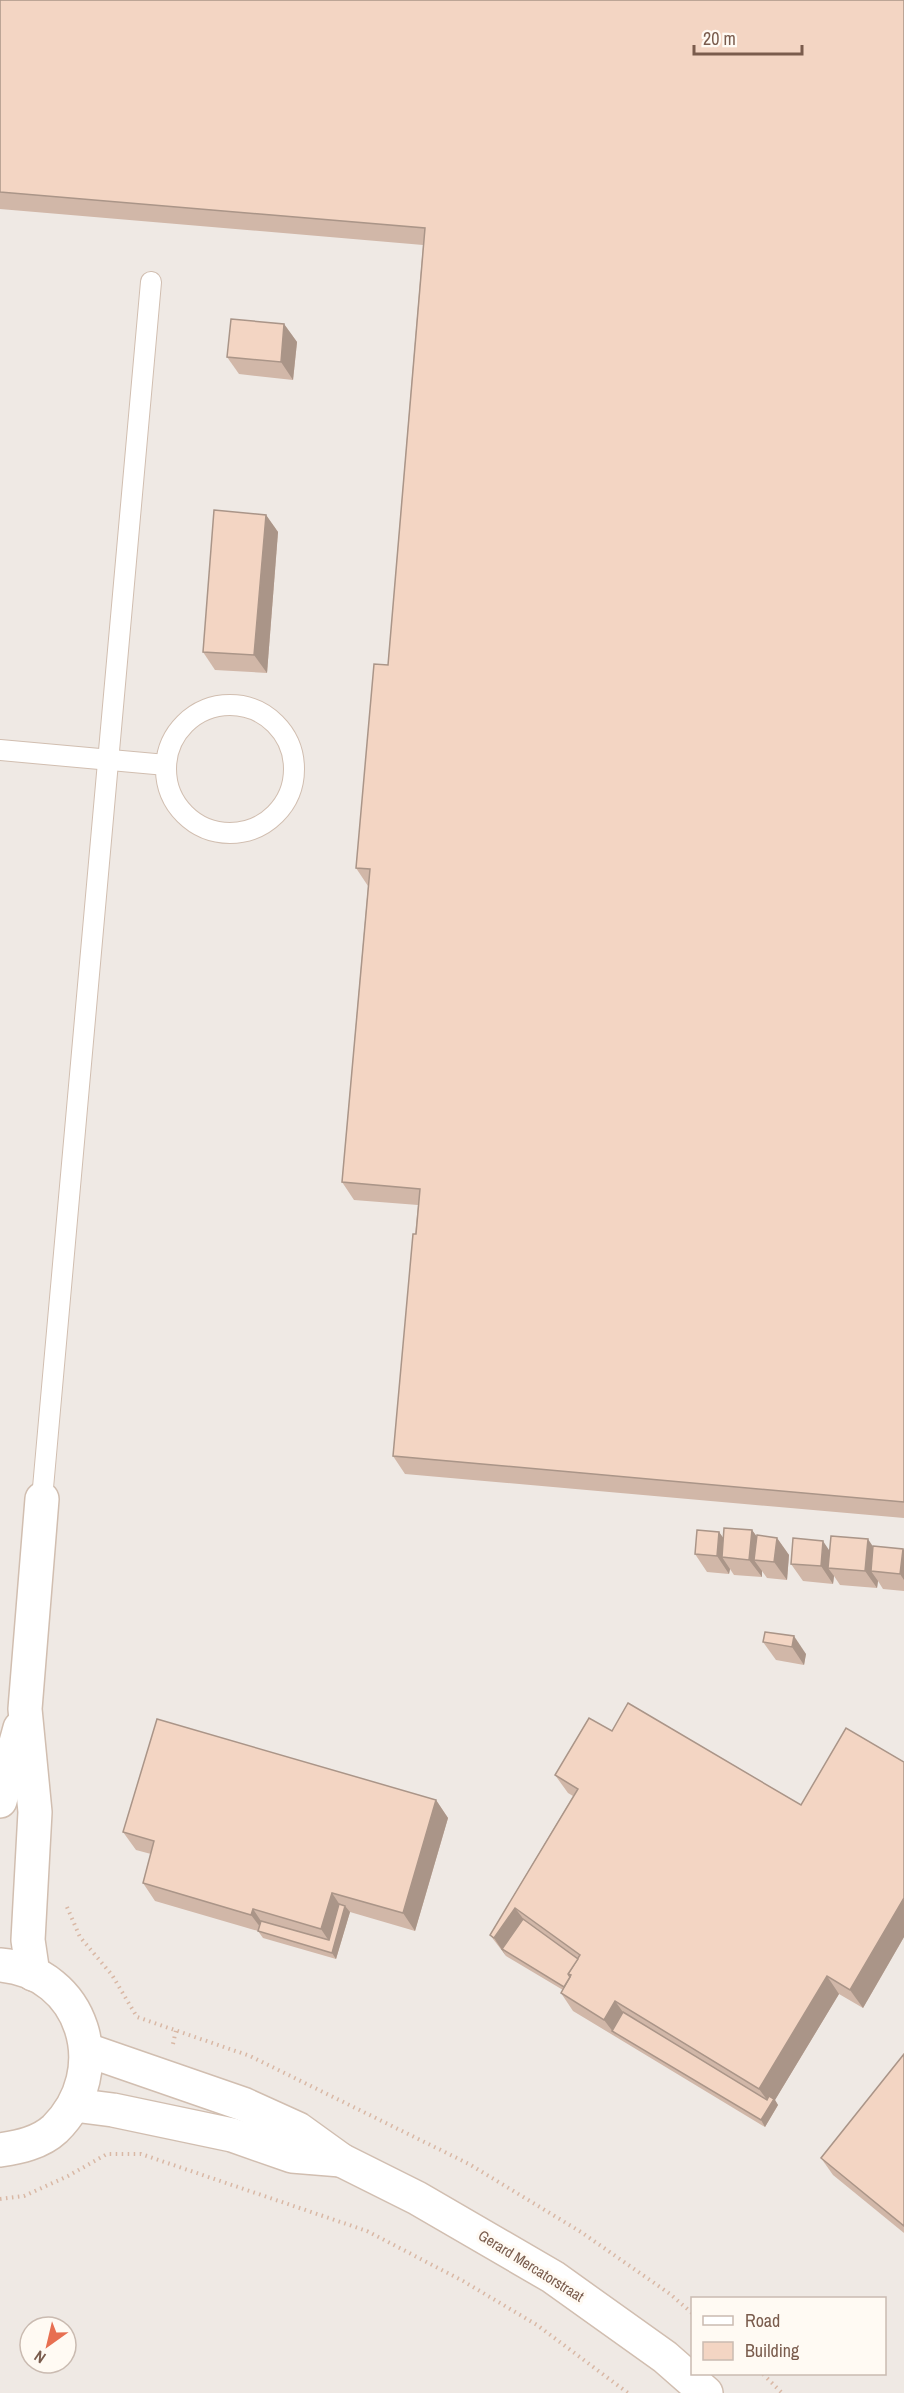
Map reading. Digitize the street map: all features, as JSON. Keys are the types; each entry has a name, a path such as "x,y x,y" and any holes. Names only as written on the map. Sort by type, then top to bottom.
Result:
{"street":[{"path":"33,1974 28,1940 35,1812 26,1709 42,1499"},
{"path":"0,1801 26,1709"},
{"path":"0,1965 13,1966 33,1974 60,1992 79,2019 87,2050 85,2079 74,2105 53,2130 25,2146 0,2150"},
{"name":"Gerard Mercatorstraat","path":"87,2050 243,2104 298,2129 341,2160 417,2198 554,2277 665,2357 706,2393"},
{"name":"Gerard Mercatorstraat","path":"74,2105 113,2110 232,2135 292,2156 341,2160"}],"lane":[{"path":"42,1499 151,282"},
{"path":"229,704 247,706 264,714 278,725 290,743 295,764 293,785 284,804 270,820 254,829 236,833 218,832 201,826 186,815 171,792 166,765 170,746 180,729 194,716 211,707 229,704"},
{"path":"0,750 166,765"}],"path":[{"path":"30,1891 61,1894 80,1937 112,1975 137,2017 250,2056 469,2163 582,2232 691,2311"},
{"path":"0,2199 24,2196 68,2176 106,2154 141,2154 367,2231 463,2281 537,2325 628,2393"},
{"path":"766,2375 782,2393"}],"shaded area":[{"path":"0,0 904,0 904,2393 0,2393"}],"building":[{"path":"0,0 904,0 904,1502 393,1456 413,1234 416,1234 420,1189 342,1182 370,869 356,868 374,664 388,665 425,228 0,192"},
{"path":"231,319 284,324 281,362 227,357"},
{"path":"214,510 266,515 254,655 203,652"},
{"path":"724,1528 752,1530 749,1560 722,1557"},
{"path":"697,1530 719,1532 717,1556 695,1554"},
{"path":"757,1535 777,1538 774,1562 754,1560"},
{"path":"831,1536 868,1539 865,1571 828,1568"},
{"path":"793,1538 823,1541 821,1566 791,1564"},
{"path":"873,1546 903,1549 900,1574 871,1571"},
{"path":"765,1632 794,1636 792,1647 763,1642"},
{"path":"628,1703 801,1805 846,1728 904,1762 904,1898 850,1990 827,1976 759,2089 615,2001 604,2020 561,1993 571,1975 568,1974 580,1955 515,1908 494,1938 490,1935 578,1789 555,1775 589,1718 612,1731"},
{"path":"157,1719 436,1800 403,1913 332,1893 321,1929 253,1909 251,1915 143,1883 154,1841 123,1832"},
{"path":"339,1904 345,1906 332,1953 258,1931 261,1921 329,1940"},
{"path":"523,1919 578,1959 568,1974 570,1977 564,1987 502,1949"},
{"path":"623,2012 767,2100 769,2096 774,2099 761,2120 612,2031"},
{"path":"904,2054 904,2226 821,2158"}]}
